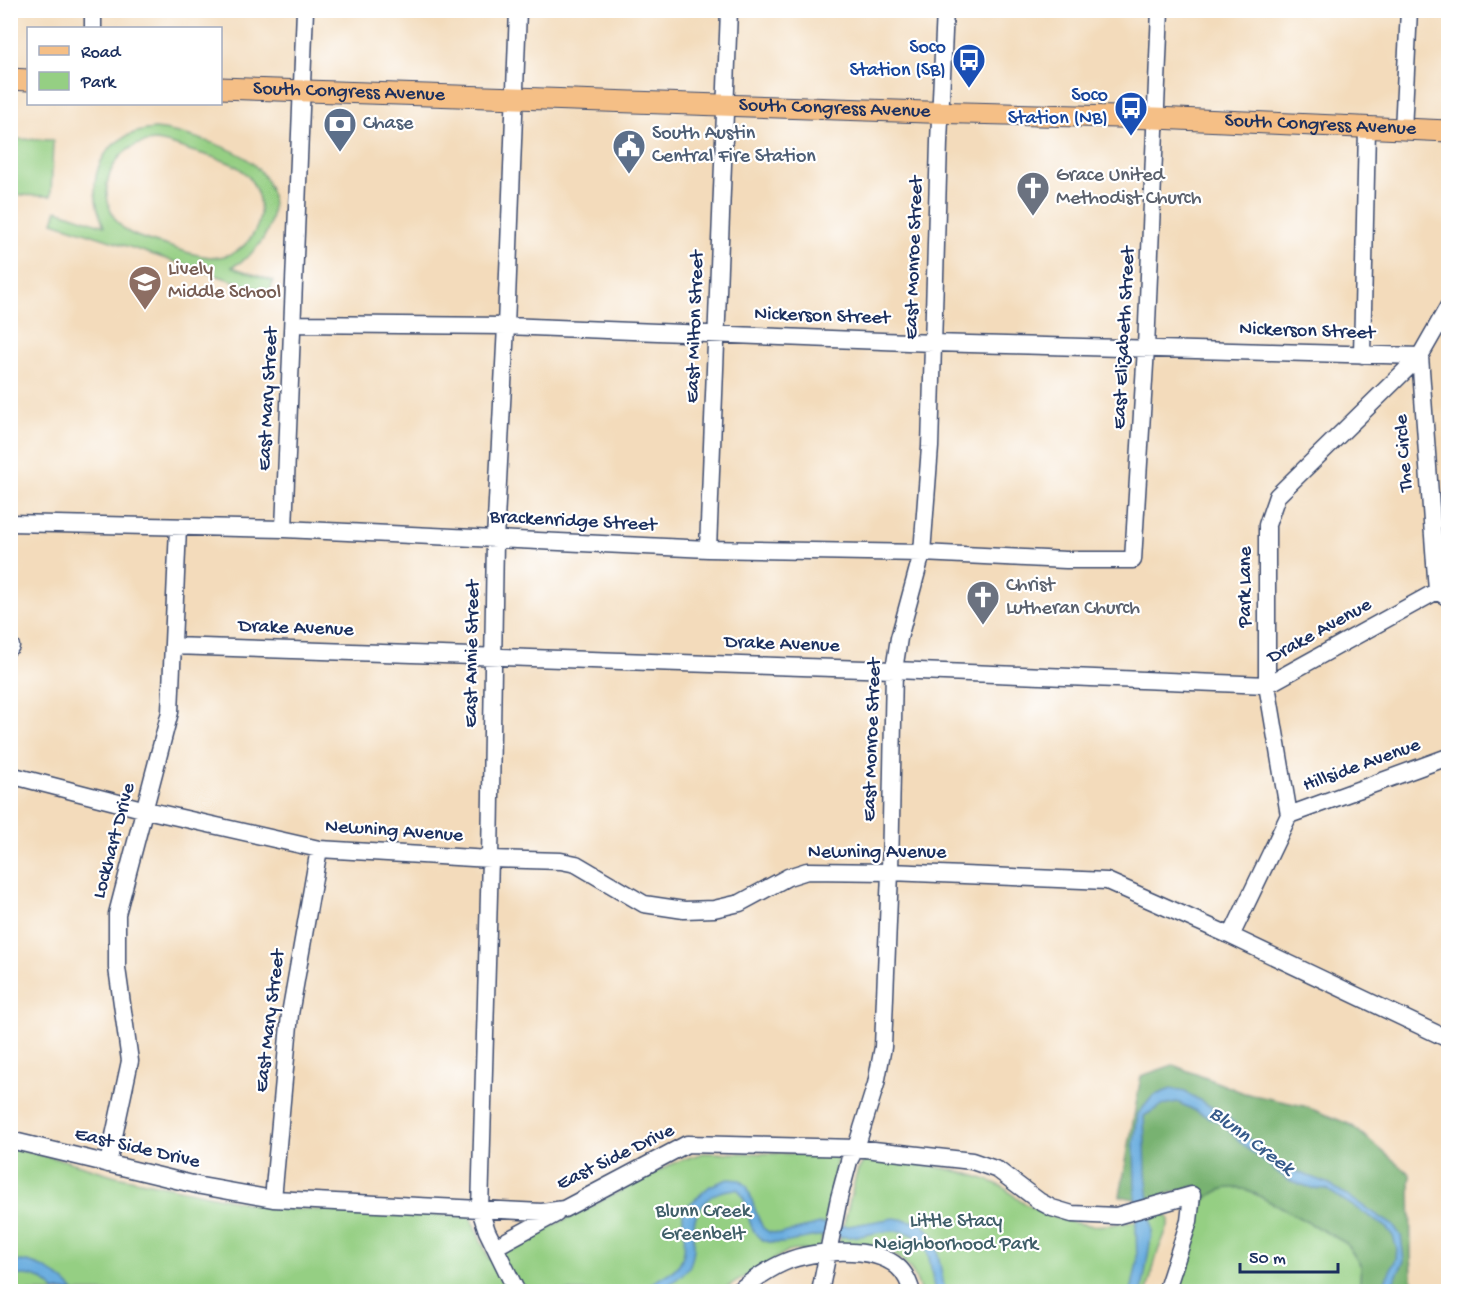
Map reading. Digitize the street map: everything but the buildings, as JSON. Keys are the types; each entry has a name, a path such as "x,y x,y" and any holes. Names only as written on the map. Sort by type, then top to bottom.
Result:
{"main road":[{"path":"10,79 27,80"},
{"name":"South Congress Avenue","path":"222,88 940,113 1156,118 1449,131"}],"street":[{"path":"93,10 93,27"},
{"name":"East Mary Street","path":"284,529 306,10"},
{"name":"East Annie Street","path":"480,1210 490,859 495,540 518,10"},
{"name":"East Milton Street","path":"708,549 729,10"},
{"name":"East Monroe Street","path":"820,1292 839,1198 849,1161 856,1148 878,1077 883,1047 890,872 894,670 899,638 922,553 930,447 945,10"},
{"name":"East Elizabeth Street","path":"1133,560 1146,348 1160,10"},
{"path":"1403,130 1409,10"},
{"path":"1362,355 1367,129"},
{"path":"1420,356 1449,307"},
{"name":"Nickerson Street","path":"294,324 506,326 933,343 1420,356"},
{"name":"The Circle","path":"1420,356 1443,594"},
{"name":"Park Lane","path":"1289,815 1267,685 1268,525 1276,496 1420,356"},
{"name":"Brackenridge Street","path":"10,523 284,529 708,549 1133,560"},
{"name":"Lockhart Drive","path":"108,1164 130,1061 117,968 117,915 170,712 178,528"},
{"name":"Drake Avenue","path":"173,646 1267,685 1443,594"},
{"name":"Hillside Avenue","path":"1289,815 1449,757"},
{"name":"Newning Avenue","path":"10,775 146,810 319,849 561,861 576,864 644,904 684,910 714,909 740,903 788,877 807,871 1107,880 1449,1039"},
{"path":"1231,936 1289,815"},
{"name":"East Mary Street","path":"273,1199 290,1014 319,849"},
{"name":"East Side Drive","path":"10,1140 201,1186 273,1199 543,1212 564,1209 687,1144 856,1148 972,1161 998,1170 1039,1201 1072,1214 1116,1216 1192,1196 1189,1221 1166,1292"},
{"path":"495,1247 564,1209"},
{"path":"480,1210 517,1292"},
{"path":"737,1292 786,1261 829,1248 890,1261 905,1275 912,1292"}],"green space":[{"path":"155,129 203,140 239,154 260,172 269,186 272,216 259,245 232,267 273,281 270,293 53,222 57,210 104,226 95,192 96,176 101,161 109,149 121,139 136,132","holes":["160,142 234,165 250,179 258,197 259,217 257,227 243,247 223,256 200,256 138,237 122,227 116,220 111,211 107,193 107,183 114,165 122,155 137,145"]},
{"path":"11,139 53,140 51,196 11,195"},
{"path":"1173,1065 1244,1093 1304,1106 1351,1125 1410,1174 1413,1291 1359,1291 1361,1266 1346,1243 1248,1190 1225,1189 1204,1201 1195,1186 1143,1201 1120,1196 1141,1076"},
{"name":"Blunn Creek Greenbelt","path":"11,1148 63,1160 116,1176 271,1208 470,1216 489,1259 676,1162 703,1153 838,1154 820,1249 788,1251 721,1291 11,1292"},
{"name":"Little Stacy Neighborhood Park","path":"871,1158 970,1174 1001,1186 1023,1203 1061,1219 1077,1223 1108,1225 1164,1214 1169,1218 1169,1224 1158,1251 1147,1291 920,1291 909,1267 891,1253 880,1249 839,1244 857,1172 865,1159"},
{"path":"1231,1186 1248,1190 1346,1243 1361,1266 1359,1291 1174,1292 1182,1253 1204,1201 1211,1194"}],"water":[{"name":"Blunn Creek","path":"1171,1089 1185,1092 1227,1116 1281,1166 1329,1184 1394,1226 1401,1236 1404,1261 1389,1291 1380,1291 1396,1259 1397,1249 1393,1236 1385,1226 1326,1189 1312,1188 1288,1180 1248,1149 1222,1124 1177,1102 1162,1105 1144,1116 1146,1173 1152,1231 1142,1291 1131,1292 1137,1263 1134,1143 1138,1114 1153,1096"},
{"path":"728,1179 740,1180 747,1186 763,1228 769,1232 780,1234 820,1224 849,1226 894,1218 922,1223 935,1238 945,1291 935,1291 925,1247 918,1238 910,1233 890,1231 849,1237 817,1236 783,1243 770,1242 763,1240 753,1230 744,1201 737,1189 713,1195 700,1208 694,1224 693,1256 685,1272 662,1289 640,1292 672,1271 682,1259 685,1243 683,1210 710,1186"},
{"path":"21,1261 50,1272 74,1291 55,1291 35,1277 11,1276 11,1263"}],"place":[{"name":"Soco Station (SB)","path":"969,89"},
{"name":"Soco Station (NB)","path":"1131,137"},
{"name":"Chase","path":"340,153"},
{"name":"South Austin Central Fire Station","path":"629,175"},
{"name":"Grace United Methodist Church","path":"1033,217"},
{"name":"Lively Middle School","path":"145,311"},
{"name":"Christ Lutheran Church","path":"983,626"}]}
